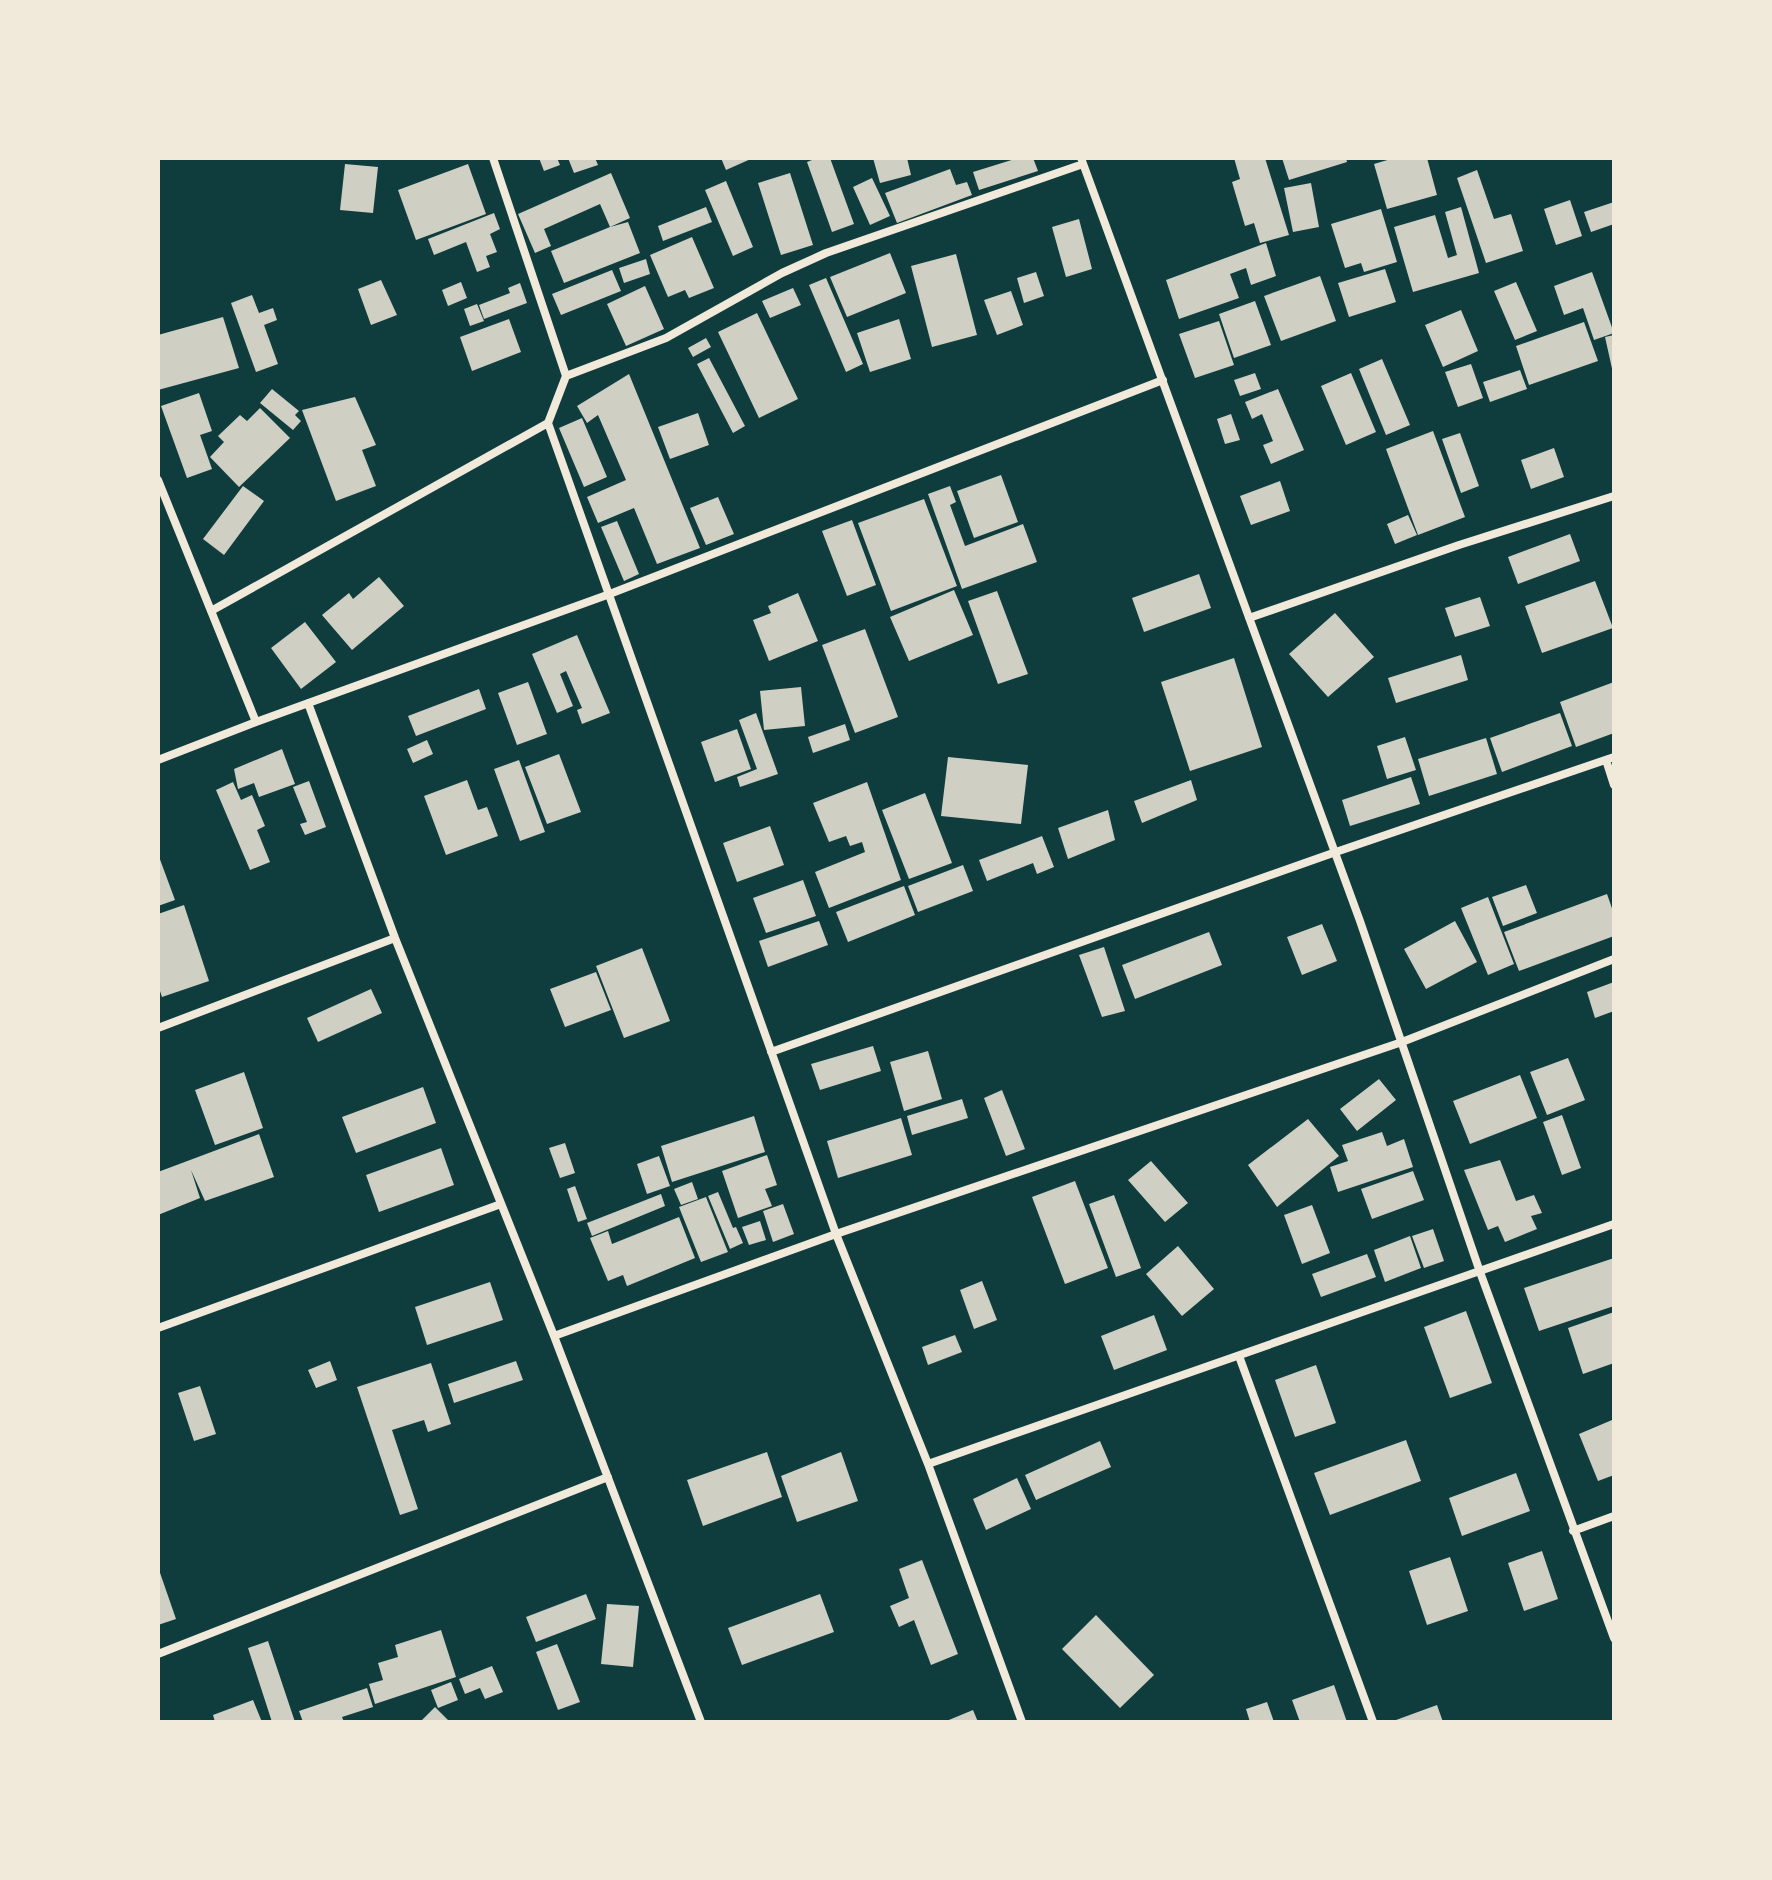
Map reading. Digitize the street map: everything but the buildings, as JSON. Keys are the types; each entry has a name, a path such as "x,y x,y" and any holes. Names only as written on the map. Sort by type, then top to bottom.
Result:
{"street":[{"path":"211,611 548,423 566,376 493,158"},
{"path":"566,376 666,338 782,273 826,253 1082,161 1402,1042 1480,1272 1614,1638"},
{"path":"158,760 607,595 1163,380"},
{"path":"548,423 836,1234 928,1464 1022,1722"},
{"path":"158,480 161,501 211,611 256,722"},
{"path":"1249,618 1459,545 1614,496"},
{"path":"308,703 395,938 554,1336 701,1722"},
{"path":"771,1052 1333,853 1610,759 1614,785"},
{"path":"158,1028 395,938"},
{"path":"554,1336 836,1234 1402,1042 1614,959"},
{"path":"158,1328 501,1204"},
{"path":"928,1464 1614,1224"},
{"path":"1239,1356 1373,1722"},
{"path":"158,1654 608,1477"},
{"path":"1573,1531 1614,1516"}]}
